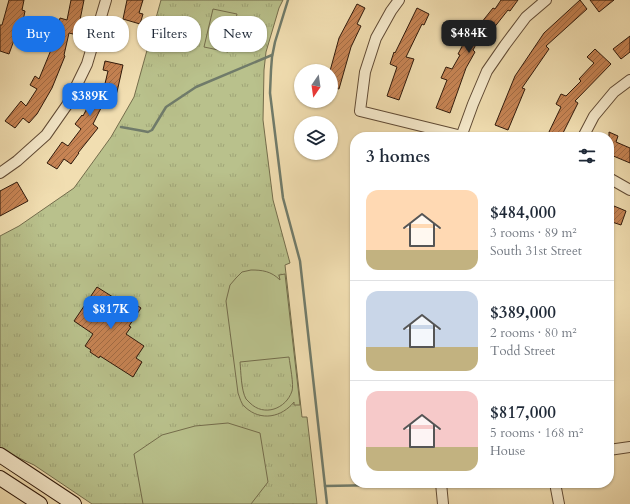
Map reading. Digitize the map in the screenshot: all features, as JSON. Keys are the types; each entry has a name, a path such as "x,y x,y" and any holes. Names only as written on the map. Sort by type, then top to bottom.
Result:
{"street":[{"path":"0,173 17,161 46,135 67,105 87,64 106,0"},
{"path":"399,0 376,38 365,72 360,111 443,132"},
{"path":"465,132 473,104 487,71 526,17 546,0"},
{"path":"586,132 594,116 614,92 630,80"},
{"path":"614,181 630,190"},
{"path":"614,449 630,447"},
{"path":"0,455 74,504"},
{"path":"0,478 40,504"},
{"path":"441,488 443,504"},
{"path":"556,488 559,504"}],"green space":[{"path":"161,0 283,0 279,8 267,49 267,16 209,16 209,52 266,52 264,70 263,120 273,200 290,263 285,265 302,417 307,417 317,504 92,504 34,465 4,451 0,447 0,236 19,226 74,188 111,137 134,97 147,52 201,52 201,16 157,16"},
{"path":"213,9 237,14 237,16 211,16"},
{"path":"209,26 209,48 204,47"},
{"path":"251,270 263,271 270,273 280,280 279,275 285,274 300,405 294,405 294,402 284,411 271,416 258,415 251,412 242,404 238,393 226,301 230,285 242,272","holes":["289,357 292,391 285,402 274,409 268,410 262,410 250,403 244,395 240,362"]},
{"path":"228,423 260,433 268,482 251,504 143,504 134,454 162,435 195,426"}],"building":[{"path":"9,0 24,0 22,10 25,11 24,16 12,16 12,46 9,54 0,51 0,25 2,25"},
{"path":"71,0 84,0 81,16 73,16 73,34 69,33 65,51 65,19 67,20"},
{"path":"127,0 143,0 139,13 143,14 142,16 137,16 137,23 129,21 129,16 124,16"},
{"path":"501,0 518,0 493,29 487,24 473,50 475,52 466,68 450,113 436,108 447,80 441,78 446,67 452,69 460,55 458,54 468,35 461,31 466,22 477,28 493,8 495,9"},
{"path":"580,0 587,9 546,46 549,49 522,88 525,89 508,130 495,125 515,76 544,33"},
{"path":"590,0 614,0 599,12"},
{"path":"357,4 365,8 357,24 361,26 351,47 339,89 338,64 332,64 339,38"},
{"path":"417,8 429,14 424,25 422,24 406,57 414,59 399,100 387,96 397,67 390,64 394,52 395,53"},
{"path":"630,36 630,52 621,59 613,49"},
{"path":"595,49 611,64 575,101 578,103 564,132 549,132 561,107 556,104 561,94 566,96 581,81 579,79 594,63 587,57"},
{"path":"50,52 65,52 65,56 52,88 37,114 29,123 23,118 15,128 5,121 21,101 26,106 37,89 30,85 35,76 39,79"},
{"path":"105,61 123,65 117,92 109,108 103,104 93,124 98,128 71,164 64,159 57,169 47,163 62,142 68,146 81,129 75,124 82,115 83,116 97,89 103,92 108,71 103,70"},
{"path":"614,134 618,136 616,142 630,148 630,163 614,156"},
{"path":"17,182 28,201 0,216 0,191"},
{"path":"614,206 626,211 621,225 614,223"},
{"path":"97,287 124,304 127,299 141,308 129,326 131,327 126,334 144,346 136,358 142,362 133,377 100,356 99,358 90,352 91,350 85,346 93,334 74,321"}],"waterway":[{"path":"288,0 272,57 270,93 283,198 300,261 327,504"},
{"path":"121,127 148,132 152,130 166,107 196,87 272,55"},
{"path":"325,486 350,486"}]}
